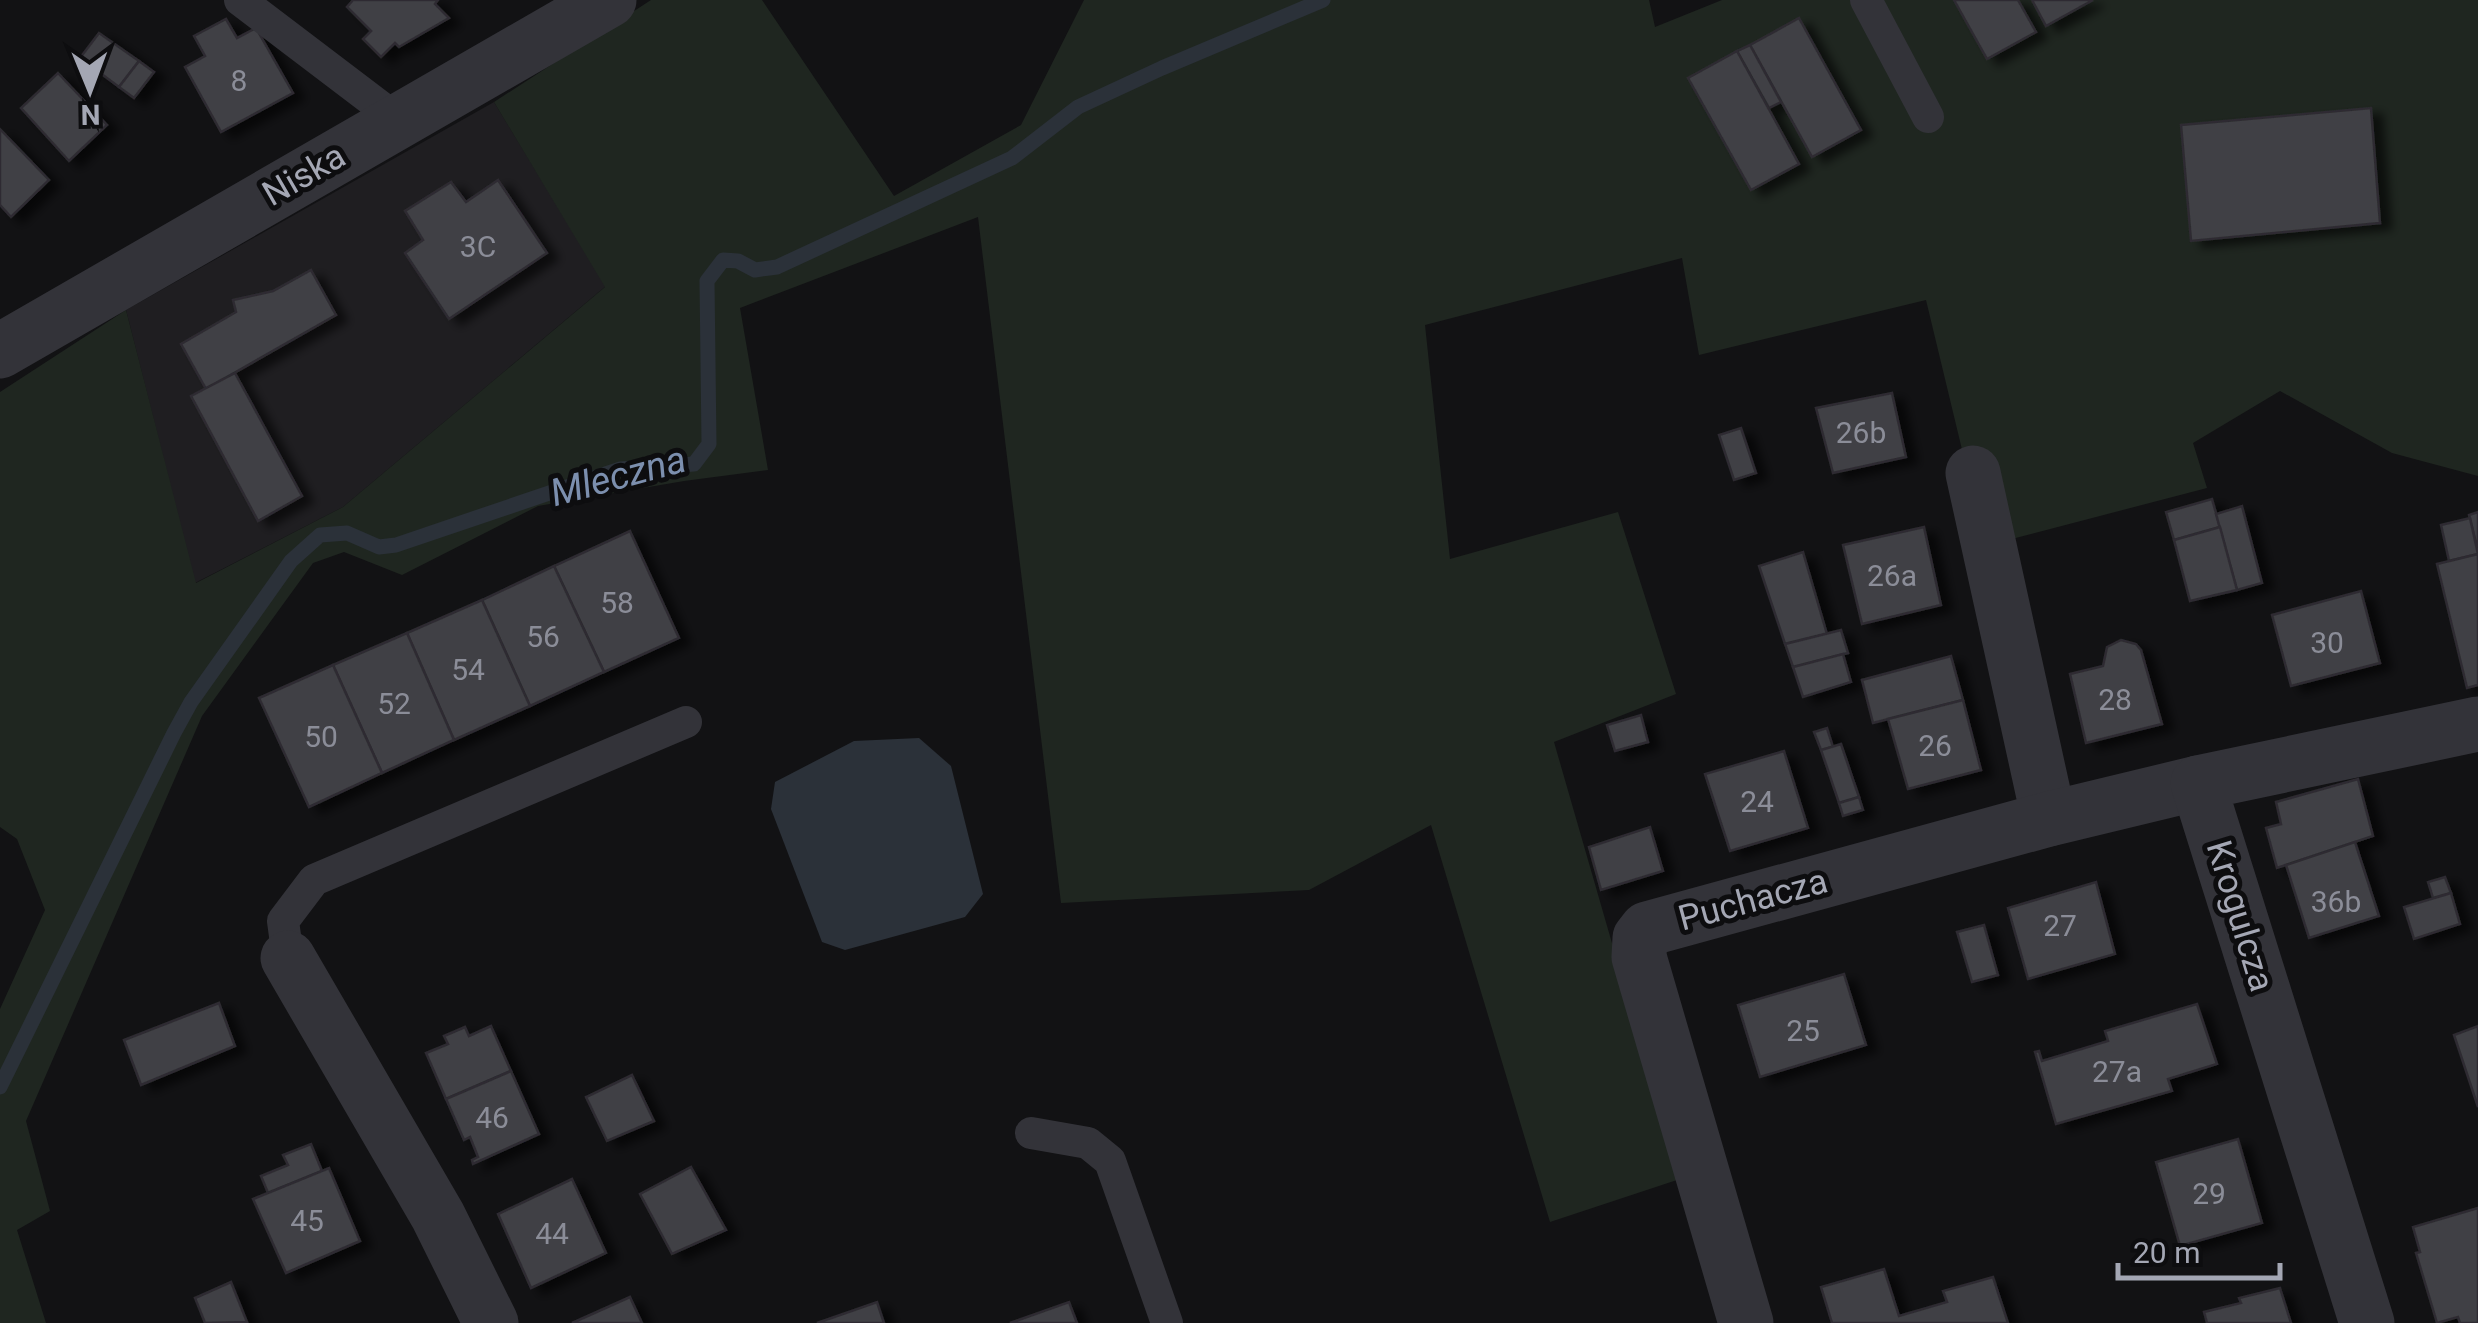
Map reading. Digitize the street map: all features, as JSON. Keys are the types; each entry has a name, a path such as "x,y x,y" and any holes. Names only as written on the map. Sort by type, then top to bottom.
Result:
{"street":[{"name":"Niska","path":"0,350 592,4"},
{"path":"1972,473 2049,818"},
{"path":"2198,782 2478,724"},
{"name":"Puchacza","path":"1746,1323 1639,958 1640,938 1647,929 2049,818 2198,782"},
{"name":"Krogulcza","path":"2198,782 2367,1323"},
{"path":"288,958 438,1216 490,1323"}],"lane":[{"path":"240,0 398,120"},
{"path":"1866,0 1928,117"},
{"path":"288,958 283,921 314,880 686,722"},
{"path":"1032,1133 1088,1143 1110,1162 1166,1323"}],"shaded area":[{"path":"651,0 762,0 894,196 1021,125 1084,0 1649,0 1655,27 1722,0 2478,0 2478,476 2392,453 2280,391 2193,443 2207,488 2004,541 1965,462 1926,300 1699,355 1682,258 1425,325 1450,559 1618,512 1676,694 1554,742 1680,1179 1550,1222 1431,825 1309,890 1061,903 978,217 740,308 768,470 538,506 402,575 344,552 313,563 202,716 26,1121 50,1211 17,1230 46,1323 0,1323 0,1009 45,910 17,839 0,827 0,392 126,310 196,583 343,507 605,287 494,102"},
{"path":"494,102 606,286 343,507 195,583 126,310"},
{"path":"919,738 951,766 983,894 965,917 845,950 822,942 771,809 775,782 854,741"}],"building":[{"path":"353,0 438,0 435,4 449,18 399,47 395,43 381,57 363,39 371,31 347,7"},
{"path":"1954,0 2018,0 2036,32 1987,59"},
{"path":"2032,0 2093,0 2046,26"},
{"path":"1799,18 1861,130 1812,157 1750,45"},
{"path":"226,19 237,38 256,28 293,93 221,132 185,67 205,56 194,36"},
{"path":"99,33 139,61 119,87 80,58"},
{"path":"1750,45 1781,102 1769,108 1737,51"},
{"path":"1737,51 1799,164 1751,190 1688,78"},
{"path":"139,61 154,72 134,98 119,87"},
{"path":"58,73 107,125 69,161 21,108"},
{"path":"2371,108 2380,223 2191,241 2181,125"},
{"path":"0,129 49,180 11,217 0,205"},
{"path":"498,180 547,253 449,319 405,253 423,240 405,211 451,182 466,202"},
{"path":"311,270 336,315 206,389 181,344 236,312 233,300 273,291"},
{"path":"235,373 302,496 258,521 191,396"},
{"path":"1892,393 1906,457 1833,473 1816,408"},
{"path":"1741,428 1756,473 1734,480 1719,435"},
{"path":"2212,499 2220,527 2174,540 2166,512"},
{"path":"2242,506 2262,583 2237,590 2216,514"},
{"path":"2478,512 2478,551 2469,515"},
{"path":"2470,518 2478,554 2449,561 2441,525"},
{"path":"1924,527 1941,605 1862,624 1843,545"},
{"path":"2220,527 2237,590 2190,601 2174,540"},
{"path":"630,531 679,638 604,672 554,566"},
{"path":"1803,552 1827,634 1785,644 1759,566"},
{"path":"2478,554 2478,685 2467,688 2437,564"},
{"path":"554,566 604,672 530,706 482,600"},
{"path":"2361,591 2380,663 2291,686 2272,615"},
{"path":"482,600 530,706 454,740 407,633"},
{"path":"1841,630 1848,653 1793,667 1785,644"},
{"path":"407,633 454,740 382,773 333,665"},
{"path":"2121,640 2136,644 2141,650 2162,724 2086,743 2070,674 2103,666 2107,647"},
{"path":"1843,654 1851,682 1803,697 1793,667"},
{"path":"1951,656 1963,700 1873,723 1862,680"},
{"path":"333,665 382,773 309,807 259,698"},
{"path":"1963,700 1981,770 1908,789 1888,719"},
{"path":"1641,715 1648,742 1615,751 1607,725"},
{"path":"1827,728 1833,747 1821,750 1814,732"},
{"path":"1841,744 1859,797 1839,803 1821,750"},
{"path":"1784,751 1808,828 1730,851 1705,774"},
{"path":"2358,779 2373,836 2277,868 2266,828 2281,824 2276,802"},
{"path":"1859,797 1863,810 1843,816 1839,803"},
{"path":"1650,827 1663,871 1601,890 1589,847"},
{"path":"2355,842 2379,916 2309,938 2286,865"},
{"path":"2445,877 2451,893 2433,898 2428,882"},
{"path":"2096,882 2115,954 2028,979 2008,908"},
{"path":"2451,893 2460,924 2414,939 2404,907"},
{"path":"1984,925 1998,975 1972,982 1957,932"},
{"path":"1844,974 1866,1045 1760,1077 1738,1005"},
{"path":"219,1003 235,1046 141,1085 124,1040"},
{"path":"2197,1004 2217,1064 2168,1079 2172,1091 2056,1124 2035,1052 2039,1051 2042,1061 2108,1041 2105,1031"},
{"path":"491,1026 511,1071 446,1099 426,1053 448,1044 444,1036 465,1027 469,1036"},
{"path":"2478,1026 2478,1107 2454,1035"},
{"path":"511,1071 539,1134 473,1164 472,1160 478,1157 470,1137 464,1140 446,1099"},
{"path":"632,1075 654,1121 607,1141 586,1097"},
{"path":"2238,1139 2262,1223 2180,1246 2156,1162"},
{"path":"311,1144 322,1171 268,1193 261,1176 288,1165 283,1155"},
{"path":"691,1167 726,1230 672,1254 640,1194"},
{"path":"329,1168 360,1241 286,1273 253,1199"},
{"path":"572,1179 606,1253 531,1288 498,1214"},
{"path":"2478,1208 2478,1323 2460,1323 2458,1317 2437,1323 2416,1253 2420,1252 2413,1227"},
{"path":"1884,1269 1899,1316 1947,1302 1943,1291 1993,1277 2008,1323 1832,1323 1821,1287"},
{"path":"231,1282 247,1322 205,1323 195,1298"},
{"path":"2280,1288 2291,1323 2207,1323 2204,1312"},
{"path":"630,1297 642,1323 572,1323"},
{"path":"877,1302 884,1323 817,1323"},
{"path":"1069,1302 1077,1323 1010,1323"}],"waterway":[{"name":"Mleczna","path":"0,1087 191,702 291,561 320,535 347,533 379,547 396,545 620,469 694,464 709,444 707,281 723,260 738,261 755,270 777,267 1012,158 1078,107 1323,0"}]}
